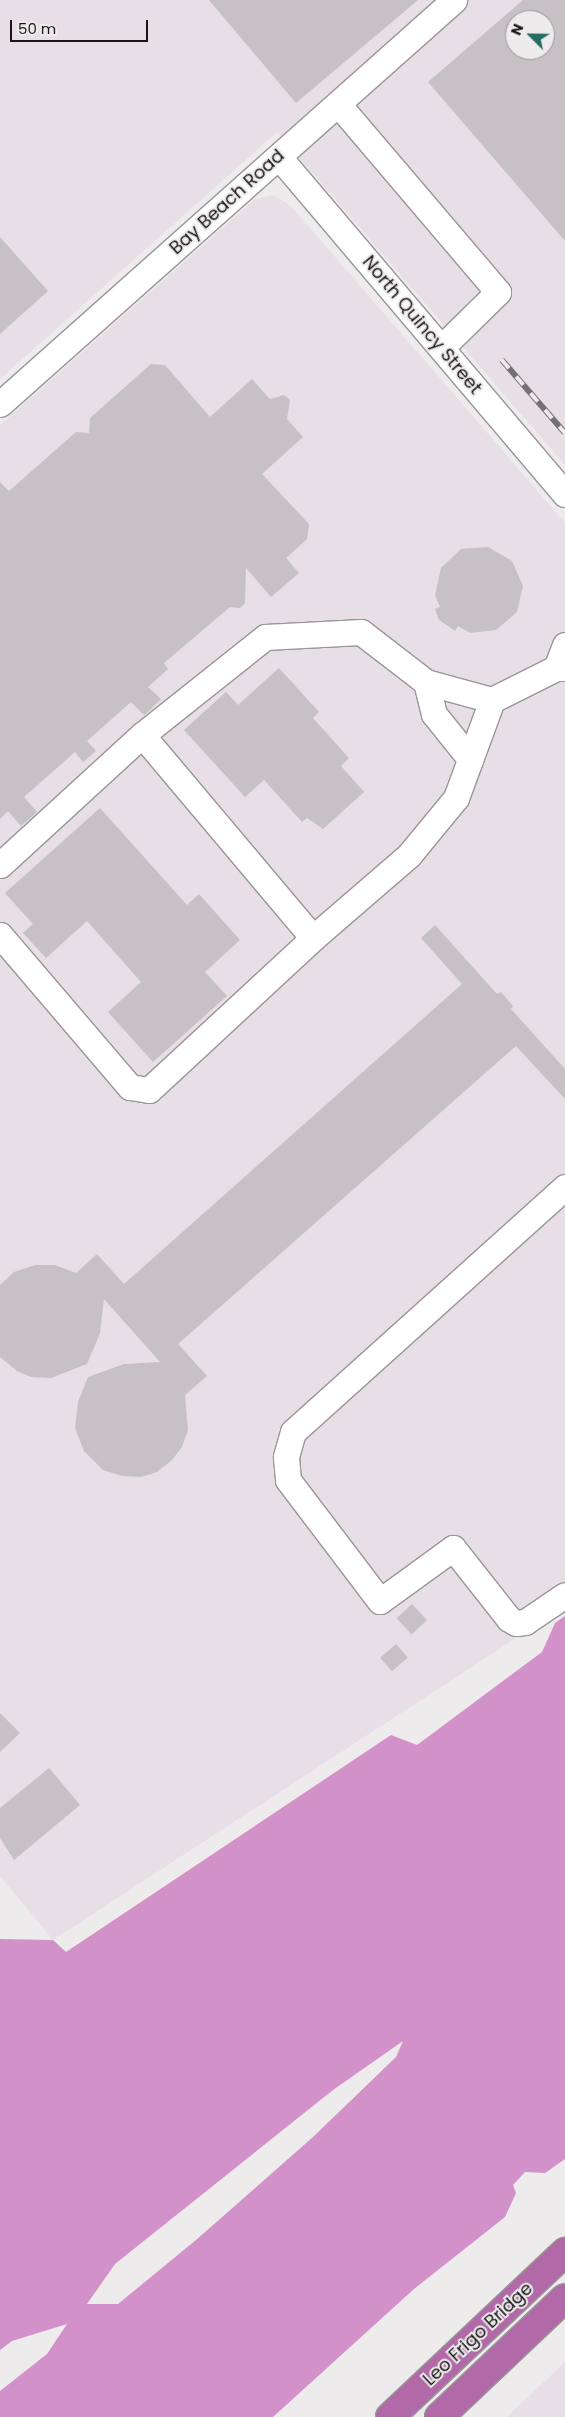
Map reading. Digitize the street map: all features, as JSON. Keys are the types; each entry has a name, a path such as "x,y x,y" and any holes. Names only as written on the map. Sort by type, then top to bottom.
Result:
{"highway":[{"name":"Leo Frigo Bridge","path":"390,2417 565,2252"},
{"path":"439,2417 565,2298"}],"street":[{"name":"Bay Beach Road","path":"0,404 454,0"},
{"path":"338,104 498,292 441,348"},
{"name":"North Quincy Street","path":"278,157 565,494"},
{"path":"0,865 142,735 265,637 361,632 426,682 492,700 561,668 565,645"},
{"path":"426,682 434,714 470,759"},
{"path":"0,935 130,1086 149,1090 313,938 410,855 456,798 492,700"},
{"path":"142,735 313,938"},
{"path":"565,1187 293,1432 286,1457 288,1480 380,1601 453,1548 509,1619 516,1623 525,1622 565,1595"}],"shaded area":[{"path":"0,0 565,0 565,465 277,132 0,379"},
{"path":"274,195 291,206 565,523 565,1606 53,1940 0,1876 0,425 255,199"},
{"path":"565,1616 565,2159 545,2173 525,2172 513,2185 516,2193 505,2217 414,2289 273,2417 0,2417 0,2391 47,2354 67,2324 12,2341 0,2350 0,1939 53,1940 66,1952 391,1735 417,1745 542,1652 555,1623","holes":["403,2041 396,2057 313,2137 196,2240 118,2304 87,2304 115,2264 333,2090"]},
{"path":"565,2362 565,2417 507,2417"}],"building":[{"path":"209,0 418,0 296,103"},
{"path":"523,0 565,0 565,241 428,82 505,16 505,60 555,60 555,10 511,10"},
{"path":"0,237 48,291 0,334"},
{"path":"151,364 165,365 210,417 252,379 270,399 284,395 290,400 287,419 303,437 262,474 309,524 307,539 286,558 299,573 271,597 246,568 245,603 240,608 230,607 164,663 168,669 148,687 161,699 150,710 144,715 131,702 87,741 96,751 83,762 75,752 24,797 37,812 21,826 8,811 0,819 0,482 9,491 76,432 89,433 90,418"},
{"path":"488,547 512,561 523,586 517,612 496,630 470,633 458,626 455,631 439,620 435,609 440,607 435,595 441,568 461,549"},
{"path":"279,668 319,712 313,718 349,758 341,766 364,792 323,829 307,818 302,822 264,780 245,797 184,730 226,692 238,705"},
{"path":"100,808 187,905 199,894 240,940 205,972 227,996 153,1062 108,1012 141,982 87,921 46,958 23,933 33,924 5,893"},
{"path":"435,925 497,994 501,992 513,1006 511,1009 565,1069 565,1099 516,1046 178,1344 207,1376 185,1395 188,1430 182,1447 172,1460 157,1472 141,1477 122,1476 103,1470 84,1451 75,1428 78,1402 88,1377 124,1364 160,1362 104,1299 100,1333 87,1364 51,1378 31,1377 17,1371 0,1357 0,1285 14,1272 35,1265 55,1265 76,1273 97,1254 124,1284 462,984 421,938"},
{"path":"412,1604 427,1620 412,1634 397,1618"},
{"path":"396,1644 408,1658 392,1671 380,1658"},
{"path":"0,1713 20,1733 0,1752"},
{"path":"49,1768 80,1805 14,1860 0,1838 0,1808"}],"railway":[{"path":"502,360 565,433"}]}
